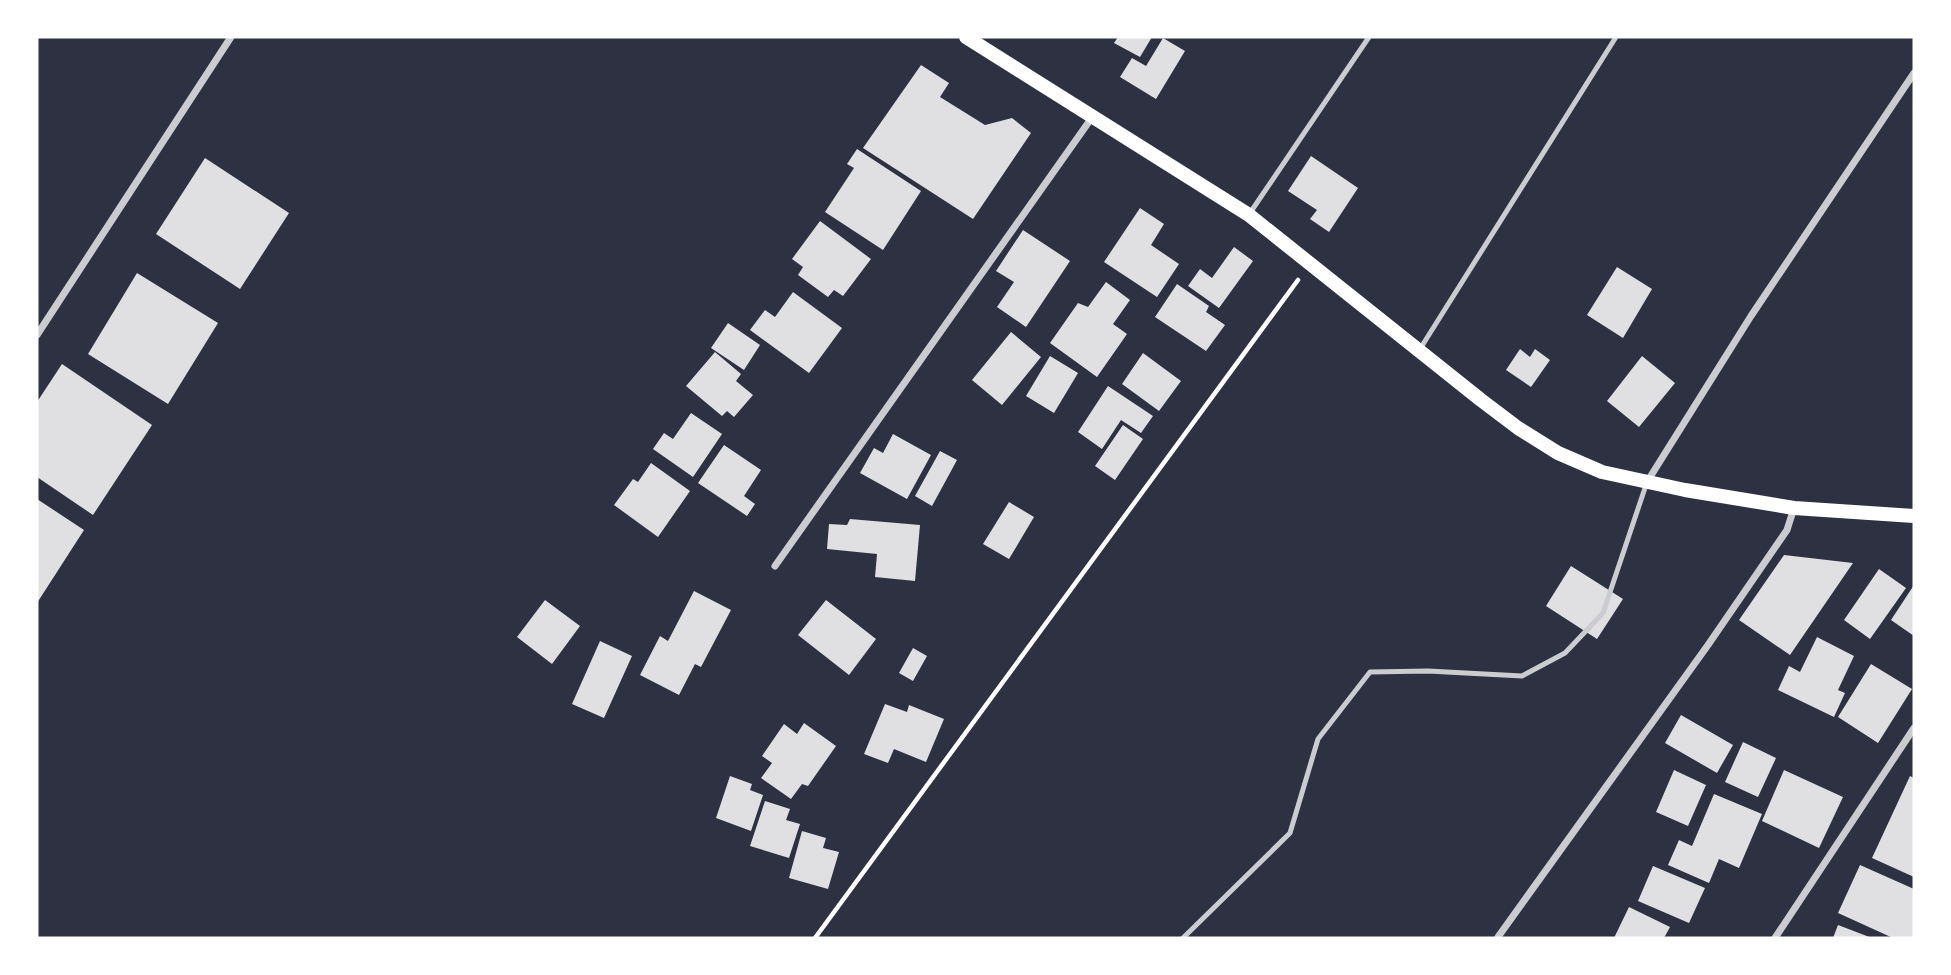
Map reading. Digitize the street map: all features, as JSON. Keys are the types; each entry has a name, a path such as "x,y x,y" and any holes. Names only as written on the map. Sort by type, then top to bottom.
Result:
{"main road":[{"path":"967,37 1248,215 1418,352 1518,428 1558,453 1602,472 1647,482 1794,508 1914,516"}],"street":[{"path":"37,335 231,37"},
{"path":"1647,482 1751,316 1914,73"},
{"path":"775,566 1093,116"},
{"path":"1498,937 1708,645 1787,530 1794,508"},
{"path":"1776,938 1914,728"}],"lane":[{"path":"1248,215 1369,37"},
{"path":"1418,352 1616,37"},
{"path":"1183,938 1290,833 1318,739 1370,673 1428,671 1522,676 1565,653 1603,613 1647,482"}],"path":[{"path":"815,938 1309,265"}],"building":[{"path":"1118,37 1152,37 1140,57 1114,43"},
{"path":"1163,38 1185,51 1156,99 1120,77 1132,58 1146,66"},
{"path":"921,65 949,83 940,97 985,125 1012,118 1031,133 973,219 863,148"},
{"path":"857,149 921,191 883,250 825,212 854,168 847,164"},
{"path":"1311,156 1358,188 1329,232 1310,219 1317,210 1288,191"},
{"path":"205,158 289,213 240,289 156,234"},
{"path":"1140,208 1164,224 1151,245 1179,264 1157,297 1104,262"},
{"path":"820,221 871,259 843,296 834,290 828,297 798,275 803,267 792,259"},
{"path":"1023,230 1070,261 1026,327 997,307 1014,282 996,271"},
{"path":"1234,247 1253,261 1219,308 1188,286 1200,269 1212,278"},
{"path":"1617,267 1652,289 1623,338 1587,315"},
{"path":"137,273 218,323 168,404 88,354"},
{"path":"1106,282 1130,300 1113,324 1127,334 1097,377 1050,343 1078,303 1088,307"},
{"path":"1177,284 1209,306 1206,312 1225,325 1206,351 1155,317"},
{"path":"793,292 842,328 809,373 750,330 765,310 775,317"},
{"path":"728,323 760,345 744,370 711,348"},
{"path":"1011,332 1041,357 1002,405 972,380"},
{"path":"1520,349 1530,357 1535,349 1550,360 1531,387 1506,370"},
{"path":"715,352 741,374 736,381 753,395 734,417 727,411 722,416 686,386"},
{"path":"1143,353 1181,381 1159,411 1122,384"},
{"path":"1050,356 1078,373 1054,413 1026,396"},
{"path":"1642,356 1675,383 1639,427 1607,401"},
{"path":"62,364 152,425 93,515 37,477 37,402"},
{"path":"1108,386 1153,416 1141,433 1121,420 1102,449 1078,432"},
{"path":"691,413 722,434 693,477 653,449 664,433 673,439"},
{"path":"1123,425 1143,439 1115,480 1095,466"},
{"path":"893,434 931,455 907,499 860,473 874,448 883,453"},
{"path":"724,445 761,470 744,496 755,504 747,516 698,483"},
{"path":"940,451 957,460 932,506 915,496"},
{"path":"651,463 690,491 658,537 614,505 633,479 638,482"},
{"path":"37,499 84,530 37,603"},
{"path":"1009,502 1034,517 1009,559 983,544"},
{"path":"850,519 920,525 915,581 875,577 877,554 827,549 829,524 847,525"},
{"path":"1784,555 1853,563 1790,655 1739,620"},
{"path":"1571,566 1623,599 1597,639 1546,606"},
{"path":"1879,569 1906,588 1870,639 1844,620"},
{"path":"1914,585 1914,636 1891,620"},
{"path":"694,591 731,610 701,667 695,664 679,695 640,675 660,636 668,641"},
{"path":"545,600 580,626 552,664 517,637"},
{"path":"826,600 876,639 849,675 798,635"},
{"path":"1817,637 1854,656 1838,690 1845,693 1834,717 1778,690 1789,666 1800,672"},
{"path":"600,641 632,656 604,718 572,704"},
{"path":"913,648 927,656 913,681 899,673"},
{"path":"1871,664 1912,689 1878,743 1838,717"},
{"path":"885,704 907,712 909,705 944,719 926,762 894,749 888,763 864,754"},
{"path":"1681,715 1733,745 1717,773 1665,743"},
{"path":"804,723 836,746 808,786 802,784 791,799 761,778 772,763 762,756 784,724 797,734"},
{"path":"1743,742 1776,758 1758,797 1725,782"},
{"path":"1674,770 1706,785 1688,826 1656,812"},
{"path":"1784,770 1843,797 1819,848 1762,821"},
{"path":"730,776 752,784 750,790 763,795 751,831 716,818"},
{"path":"1910,776 1914,778 1914,877 1872,858"},
{"path":"1714,794 1762,814 1739,868 1719,859 1709,883 1668,865 1679,840 1692,846"},
{"path":"765,801 790,809 786,820 800,824 789,858 750,846"},
{"path":"802,831 826,838 823,848 839,852 828,889 789,878"},
{"path":"1860,865 1914,889 1914,938 1893,938 1838,913"},
{"path":"1653,866 1705,888 1689,923 1638,901"},
{"path":"1629,907 1670,927 1664,938 1614,938"},
{"path":"1838,925 1872,938 1833,938"}]}
